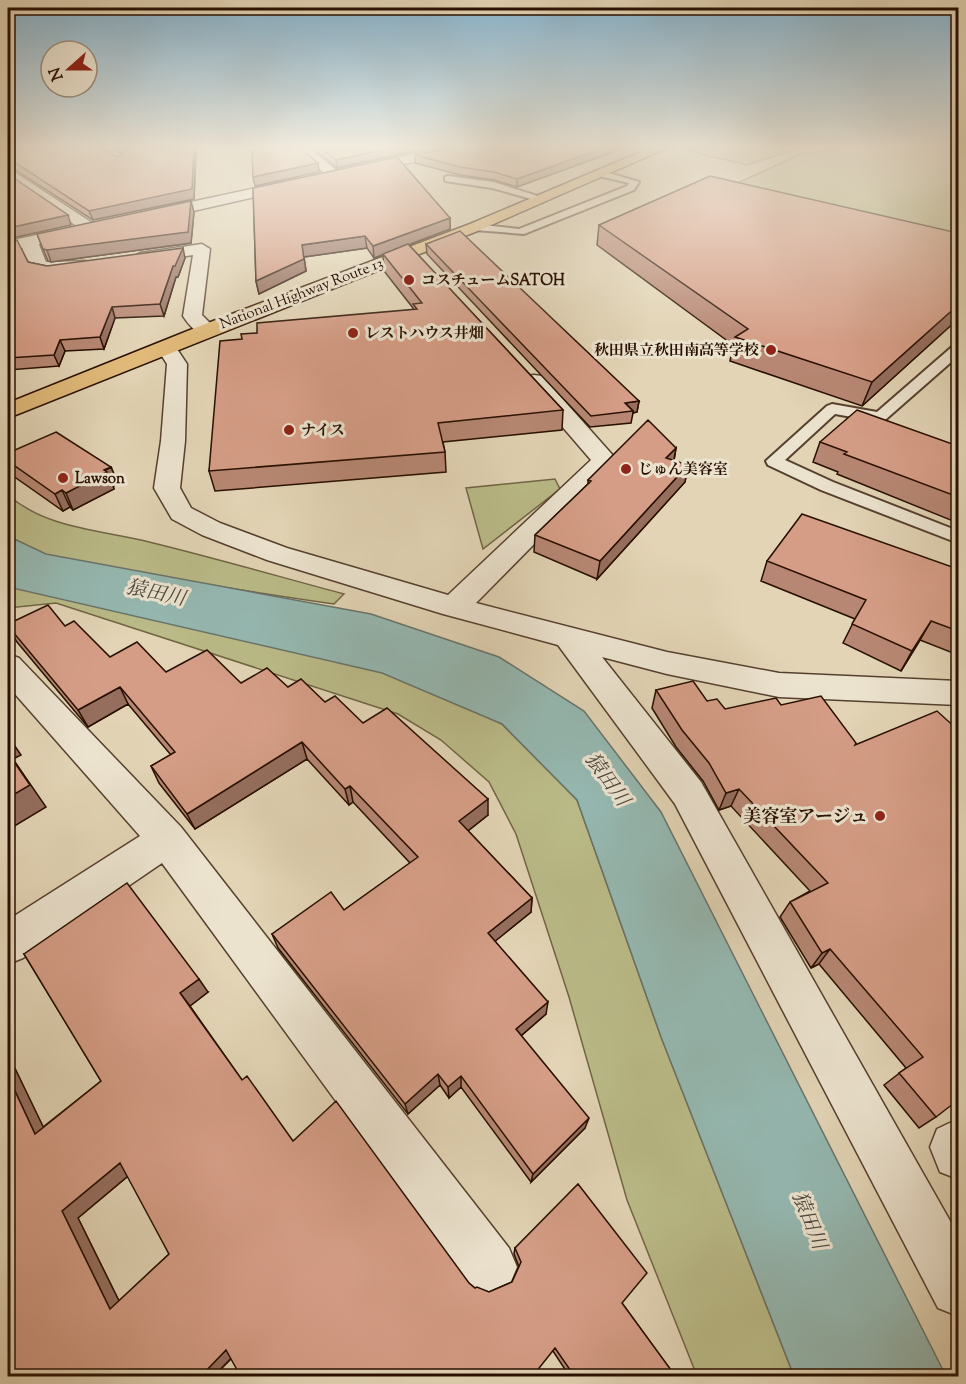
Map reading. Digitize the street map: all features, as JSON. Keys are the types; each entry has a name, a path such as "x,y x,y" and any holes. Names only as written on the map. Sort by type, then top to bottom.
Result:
{"highway":[{"name":"National Highway Route 13","path":"8,411 207,330 509,213"}],"street":[{"path":"8,246 97,227 74,213"},
{"path":"137,219 166,213"},
{"path":"30,242 31,250 40,268 98,263"},
{"path":"119,260 202,249 192,316 207,330"},
{"path":"412,251 428,266"},
{"path":"166,347 177,364 173,441 167,488 181,513 211,529 277,554 454,607 667,663 779,685 958,693"},
{"path":"454,607 605,460 520,365"},
{"path":"569,638 688,793 958,1288"},
{"path":"8,666 167,839 490,1267"},
{"path":"8,944 167,839"},
{"path":"958,1144 955,1146 958,1154"}],"lane":[{"path":"475,227 520,232 569,213"},
{"path":"958,349 880,417 832,409 774,461 826,486 958,537"}],"green space":[{"path":"844,213 958,213 958,241"},
{"path":"555,479 560,489 483,549 466,488"},
{"path":"8,495 23,506 57,522 174,548 344,594 334,604 8,550"},
{"path":"8,576 391,664 502,724 577,800 661,1037 794,1376 697,1376 627,1200 569,997 516,834 489,782 441,740 398,714 56,603 8,608"}],"water":[{"name":"猿田川","path":"8,536 46,554 371,614 499,657 584,711 661,812 946,1376 794,1376 661,1037 577,800 502,724 382,673 8,587"}],"building":[{"path":"8,213 64,213 68,215 8,228"},
{"path":"137,213 190,213 188,232 47,250 43,249 37,234"},
{"path":"254,213 445,213 450,218 373,246 365,236 302,245 304,259 256,281"},
{"path":"627,213 869,213 958,233 958,305 872,382 735,337 748,329 599,225"},
{"path":"460,231 639,401 625,403 633,411 591,416 426,244"},
{"path":"17,240 28,262 47,266 183,248 173,266 160,304 112,307 100,337 60,340 54,355 8,358 8,242"},
{"path":"408,244 563,410 438,423 445,452 209,471 220,341 242,339 241,334 257,333 257,323 417,309 413,304 422,303 383,254"},
{"path":"857,410 958,446 958,497 844,454 847,452 820,442"},
{"path":"648,420 676,448 666,458 688,465 600,561 535,535 591,481 588,480"},
{"path":"56,432 111,467 104,470 107,472 66,493 62,490 55,494 8,461 8,453"},
{"path":"802,514 958,569 958,631 931,621 912,651 852,624 866,600 767,561"},
{"path":"48,605 65,626 74,621 110,657 137,642 166,672 207,650 241,683 267,668 288,687 301,679 325,702 335,696 363,723 387,708 488,799 459,821 532,898 488,933 548,1002 516,1029 589,1118 533,1174 461,1076 448,1087 438,1074 405,1104 272,934 331,892 344,910 418,857 350,786 345,789 302,742 187,814 151,766 175,752 120,687 78,710 8,626"},
{"path":"693,681 707,701 717,699 725,709 776,698 781,705 821,696 856,743 855,745 937,711 958,730 958,1100 936,1117 899,1073 923,1057 830,949 822,953 790,902 828,883 739,789 726,793 709,763 682,730 656,690"},
{"path":"8,753 30,785 8,798"},
{"path":"127,883 199,979 180,993 242,1080 247,1076 293,1141 336,1101 469,1283 475,1288 489,1292 512,1282 521,1262 515,1248 578,1184 647,1273 622,1303 676,1377 575,1377 555,1348 532,1377 241,1377 226,1350 200,1377 8,1377 8,1076 35,1134 101,1081 24,954","holes":["120,1163 169,1254 110,1309 62,1211"]}],"place":[{"name":"コスチュームSATOH","path":"409,280"},
{"name":"レストハウス井畑","path":"353,333"},
{"name":"秋田県立秋田南高等学校","path":"771,350"},
{"name":"ナイス","path":"289,430"},
{"name":"じゅん美容室","path":"626,469"},
{"name":"Lawson","path":"63,478"},
{"name":"美容室アージュ","path":"880,816"}]}
